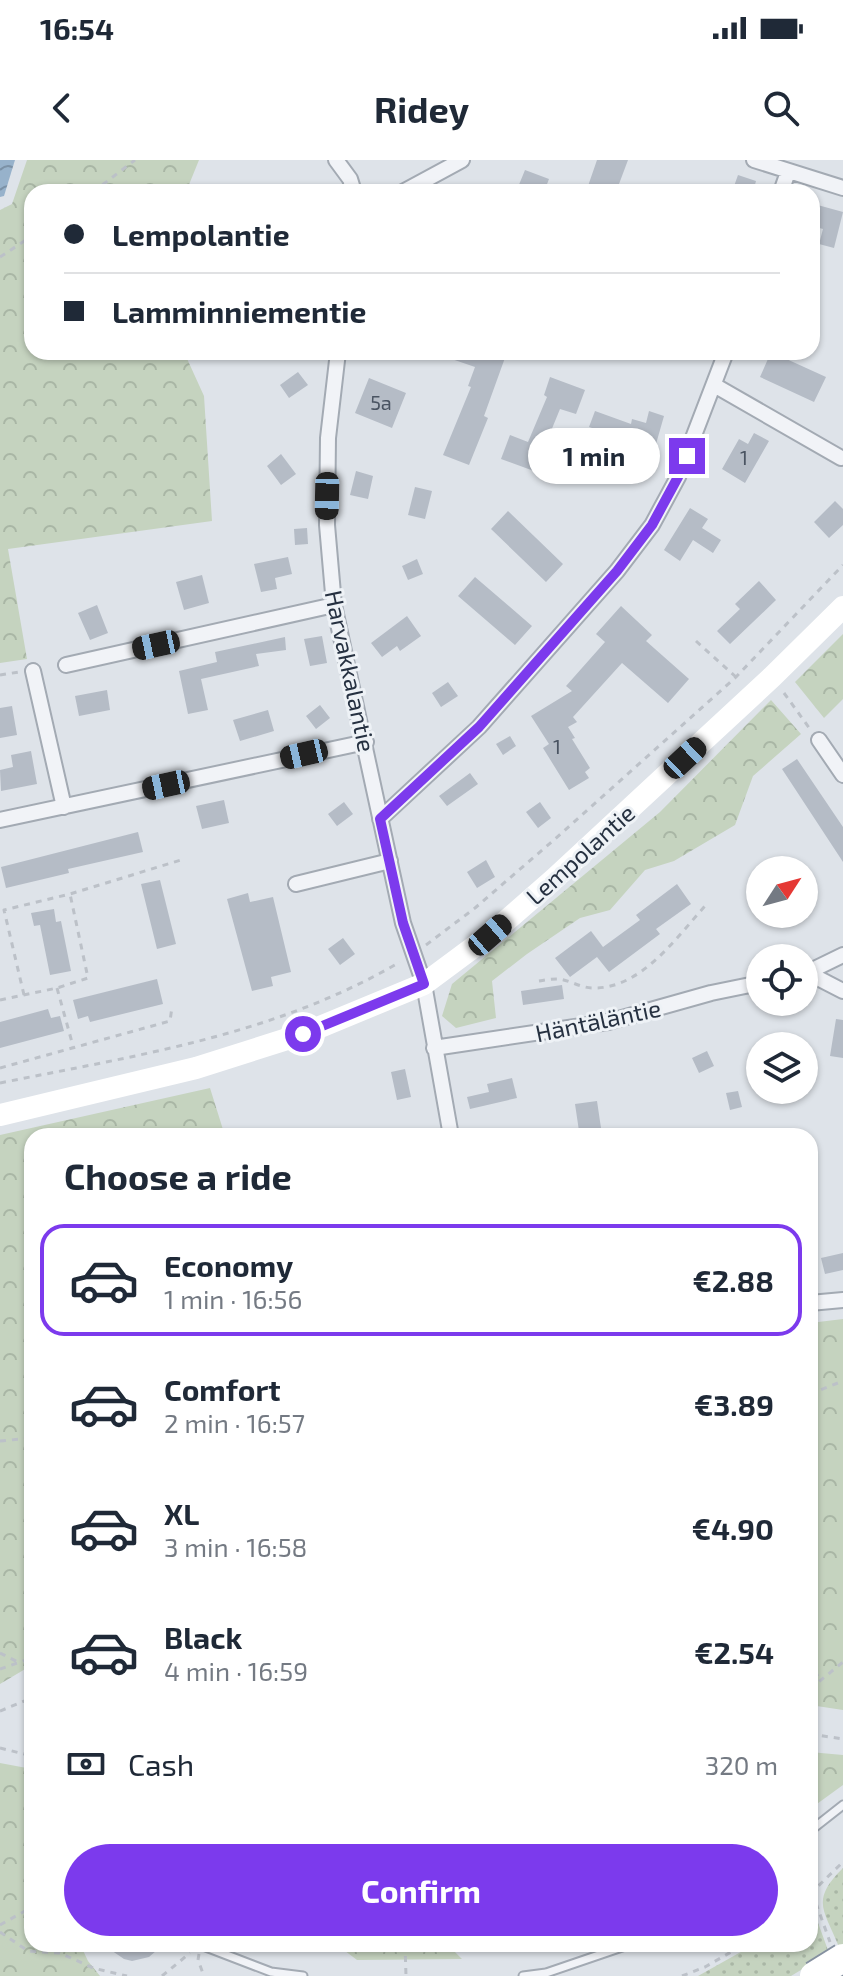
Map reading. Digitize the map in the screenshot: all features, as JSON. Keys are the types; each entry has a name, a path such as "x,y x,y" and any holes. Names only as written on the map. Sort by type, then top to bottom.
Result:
{"highway":[{"path":"814,1976 838,1954"}],"street":[{"path":"336,160 352,184"},
{"path":"418,184 462,160"},
{"path":"754,160 843,188"},
{"path":"784,184 788,172"},
{"name":"Harvakkalantie","path":"337,360 328,438 327,525 334,605 403,923 424,984 449,1128"},
{"path":"380,819 479,727 617,571 652,525 678,477 723,360"},
{"path":"714,385 841,458"},
{"path":"66,665 334,605"},
{"name":"Lempolantie","path":"0,1115 196,1068 303,1034 424,984 490,935 554,879 843,607"},
{"path":"33,671 64,807"},
{"path":"819,740 843,775"},
{"path":"0,820 366,742"},
{"path":"296,884 390,861"},
{"path":"818,967 843,955"},
{"path":"818,979 843,991"},
{"name":"Häntäläntie","path":"434,1048 608,1022 746,986"},
{"path":"818,1302 843,1300"}],"lane":[{"path":"818,1825 843,1805"},
{"path":"218,1952 271,1972 303,1976"},
{"path":"523,1976 546,1973 608,1952"}],"path":[{"path":"104,184 135,160"},
{"path":"0,257 24,241"},
{"path":"0,1083 168,1049 264,1024 337,996 414,954 475,908 736,677 843,565"},
{"path":"696,641 736,677"},
{"path":"772,677 819,740"},
{"path":"24,995 4,910 70,894 181,860"},
{"path":"0,1000 88,978 70,894"},
{"path":"539,981 560,979 592,988 615,986 641,971 670,946 705,906"},
{"path":"57,988 73,1047"},
{"path":"0,1068 170,1021 172,1007"},
{"path":"818,1391 843,1381"},
{"path":"0,1441 24,1439"},
{"path":"0,1653 19,1662"},
{"path":"0,1669 24,1660"},
{"path":"818,1677 820,1681 843,1662"},
{"path":"0,1711 24,1701"},
{"path":"818,1735 843,1739"},
{"path":"0,1748 24,1754"},
{"path":"818,1886 843,1862"},
{"path":"818,1909 838,1954"},
{"path":"0,1925 24,1912"},
{"path":"0,1932 24,1948"},
{"path":"44,1952 60,1953 93,1968 127,1976"},
{"path":"162,1976 191,1952"},
{"path":"199,1952 204,1976"},
{"path":"405,1952 406,1976"},
{"path":"682,1976 729,1953"}],"green space":[{"path":"27,160 199,160 189,184 24,184 24,360 188,360 204,396 212,521 8,549 27,659 0,663 0,210 12,204"},
{"path":"843,634 843,699 824,718 795,682"},
{"path":"771,700 801,734 753,776 735,825 674,861 645,870 610,910 580,918 492,981 496,1018 456,1028 442,1016 452,984 660,812"},
{"path":"210,1088 222,1128 31,1128"},
{"path":"24,1130 24,1670 0,1684 0,1135"},
{"path":"843,1319 843,1710 818,1706 818,1322"},
{"path":"818,1753 843,1755 843,1785 818,1803"},
{"path":"0,1763 24,1768 24,1952 84,1952 100,1976 0,1976"},
{"path":"843,1868 843,1944 839,1947 825,1914 823,1897"},
{"path":"818,1923 829,1953 791,1976 698,1976 741,1952 818,1952"},
{"path":"346,1952 455,1952 462,1959 357,1960"}],"water":[{"path":"0,160 15,160 4,196 0,197"}],"building":[{"path":"597,160 628,160 619,184 589,184"},
{"path":"525,170 549,179 547,184 519,184"},
{"path":"738,175 756,181 755,184 735,184"},
{"path":"820,206 843,212 834,248 820,244 823,229 820,228"},
{"path":"455,360 504,360 484,416 488,418 469,465 443,455 471,387 468,386 475,367"},
{"path":"767,360 789,360 826,377 814,402 760,377"},
{"path":"298,372 308,385 289,398 280,385"},
{"path":"550,377 585,390 576,414 560,409 542,453 559,459 553,478 501,459 510,435 528,442 547,397 544,395"},
{"path":"369,378 406,393 392,428 355,413"},
{"path":"595,411 631,424 632,419 646,423 649,411 664,416 656,444 589,427"},
{"path":"754,433 769,441 745,483 722,469 739,439 748,444"},
{"path":"281,454 296,474 281,485 267,466"},
{"path":"356,471 373,476 368,499 350,495"},
{"path":"415,487 432,491 425,519 408,515"},
{"path":"835,501 843,509 843,525 829,538 814,522"},
{"path":"690,508 708,519 702,528 721,540 713,553 693,540 680,561 664,550"},
{"path":"508,511 563,564 546,582 491,529"},
{"path":"307,528 308,544 295,545 294,529"},
{"path":"288,557 292,574 275,578 277,589 261,592 254,564"},
{"path":"417,559 423,574 408,580 402,566"},
{"path":"202,575 209,603 184,610 176,582"},
{"path":"475,577 532,626 515,645 458,596"},
{"path":"759,581 776,600 730,644 717,631 740,609 735,604"},
{"path":"97,605 108,633 90,640 78,613"},
{"path":"621,606 652,635 646,641 689,679 668,703 622,663 573,717 577,722 568,727 590,768 585,772 589,778 569,790 543,748 549,744 531,716 572,691 566,686 605,642 596,634"},
{"path":"407,616 421,636 400,651 397,646 382,657 371,643"},
{"path":"322,636 327,663 310,666 304,639"},
{"path":"285,637 286,650 256,654 259,666 201,679 208,710 188,714 179,671 217,662 215,652"},
{"path":"448,682 458,696 441,707 432,693"},
{"path":"107,690 110,710 79,716 75,696"},
{"path":"320,705 330,718 316,729 306,716"},
{"path":"12,706 17,735 0,738 0,708"},
{"path":"268,710 274,731 240,741 233,720"},
{"path":"510,736 516,746 503,755 496,744"},
{"path":"31,751 37,784 1,791 0,770 13,767 11,755"},
{"path":"797,759 843,827 843,862 782,769"},
{"path":"470,773 478,784 447,806 439,796"},
{"path":"224,800 229,823 202,829 196,806"},
{"path":"344,802 353,814 337,826 328,814"},
{"path":"540,802 551,818 538,828 526,812"},
{"path":"138,832 143,852 68,869 69,873 6,888 1,867"},
{"path":"486,860 495,877 477,888 467,872"},
{"path":"160,880 176,944 157,949 141,884"},
{"path":"677,884 691,904 656,929 660,934 609,972 597,957 570,977 555,958 591,931 603,947 640,920 636,915"},
{"path":"248,893 250,902 273,897 291,972 271,977 273,986 252,991 227,899"},
{"path":"54,909 56,922 61,921 71,971 50,975 40,925 34,926 31,913"},
{"path":"343,938 355,954 340,965 328,949"},
{"path":"157,979 163,1004 90,1022 88,1016 78,1019 73,1000"},
{"path":"562,985 564,999 523,1005 521,991"},
{"path":"48,1009 51,1018 60,1016 64,1031 0,1048 0,1022"},
{"path":"836,1019 843,1020 843,1058 830,1056"},
{"path":"707,1051 714,1066 699,1073 692,1058"},
{"path":"405,1069 411,1097 397,1100 391,1072"},
{"path":"512,1078 517,1098 470,1109 467,1097 489,1092 487,1084"},
{"path":"738,1091 742,1107 730,1110 726,1093"},
{"path":"597,1101 601,1128 579,1128 575,1104"},
{"path":"843,1253 843,1270 825,1274 821,1258"},
{"path":"114,1952 155,1952 149,1957 132,1961"}],"route":[{"path":"303,1034 424,984 403,923 380,819 479,727 617,571 652,525 687,456"}]}
